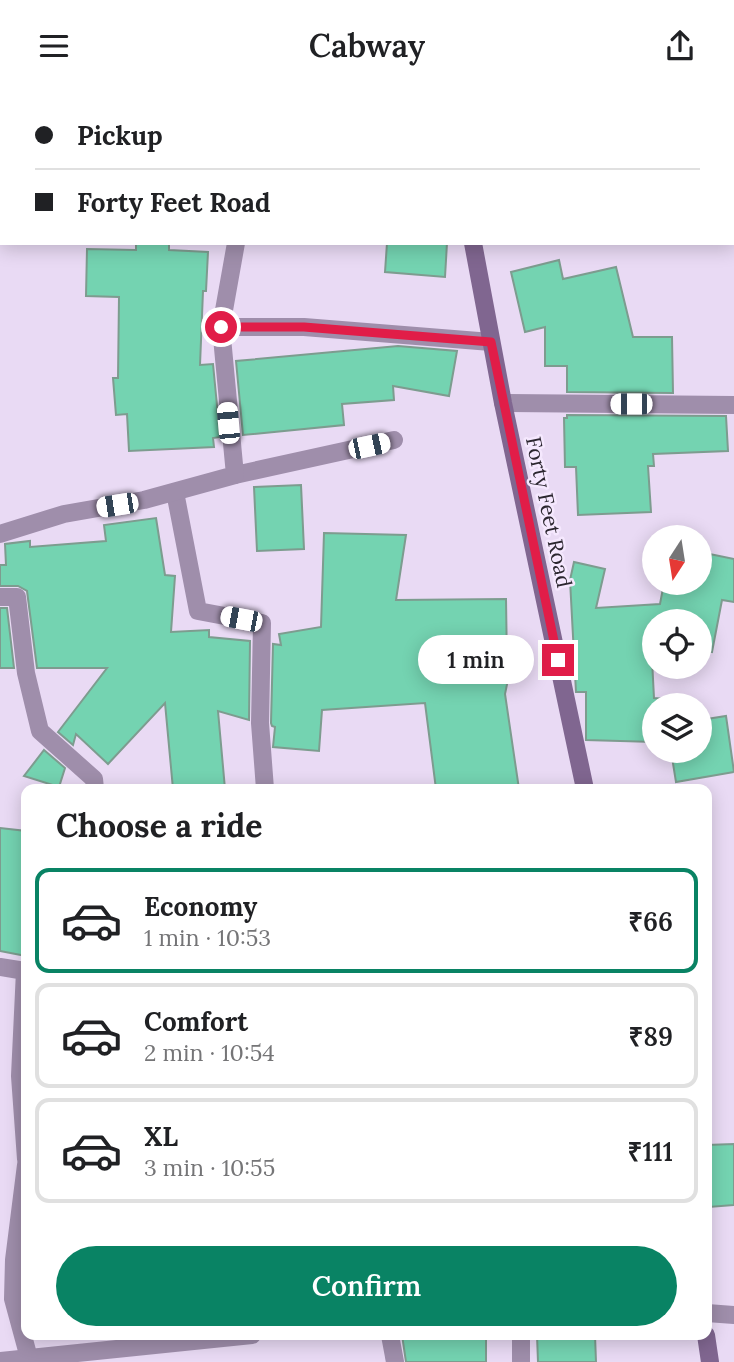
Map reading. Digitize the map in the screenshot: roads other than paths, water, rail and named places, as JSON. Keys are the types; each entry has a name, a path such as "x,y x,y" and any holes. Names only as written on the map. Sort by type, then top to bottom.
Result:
{"main road":[{"name":"Forty Feet Road","path":"473,245 503,403 584,784"},
{"path":"707,1340 710,1362"}],"street":[{"path":"235,475 221,327 236,245"},
{"path":"221,327 304,327 491,342"},
{"path":"503,403 734,405"},
{"path":"0,534 64,513 144,500 235,475 394,440"},
{"path":"175,492 198,611 262,623 260,723 265,784"},
{"path":"0,597 17,597 26,673 40,731 94,779 94,784"},
{"path":"0,967 21,970"},
{"path":"21,1055 21,1090"},
{"path":"21,1202 13,1260 13,1299 21,1328"},
{"path":"712,1313 734,1315"},
{"path":"24,1340 29,1358"},
{"path":"0,1361 204,1340"},
{"path":"391,1340 395,1362"},
{"path":"521,1340 521,1362"}]}
